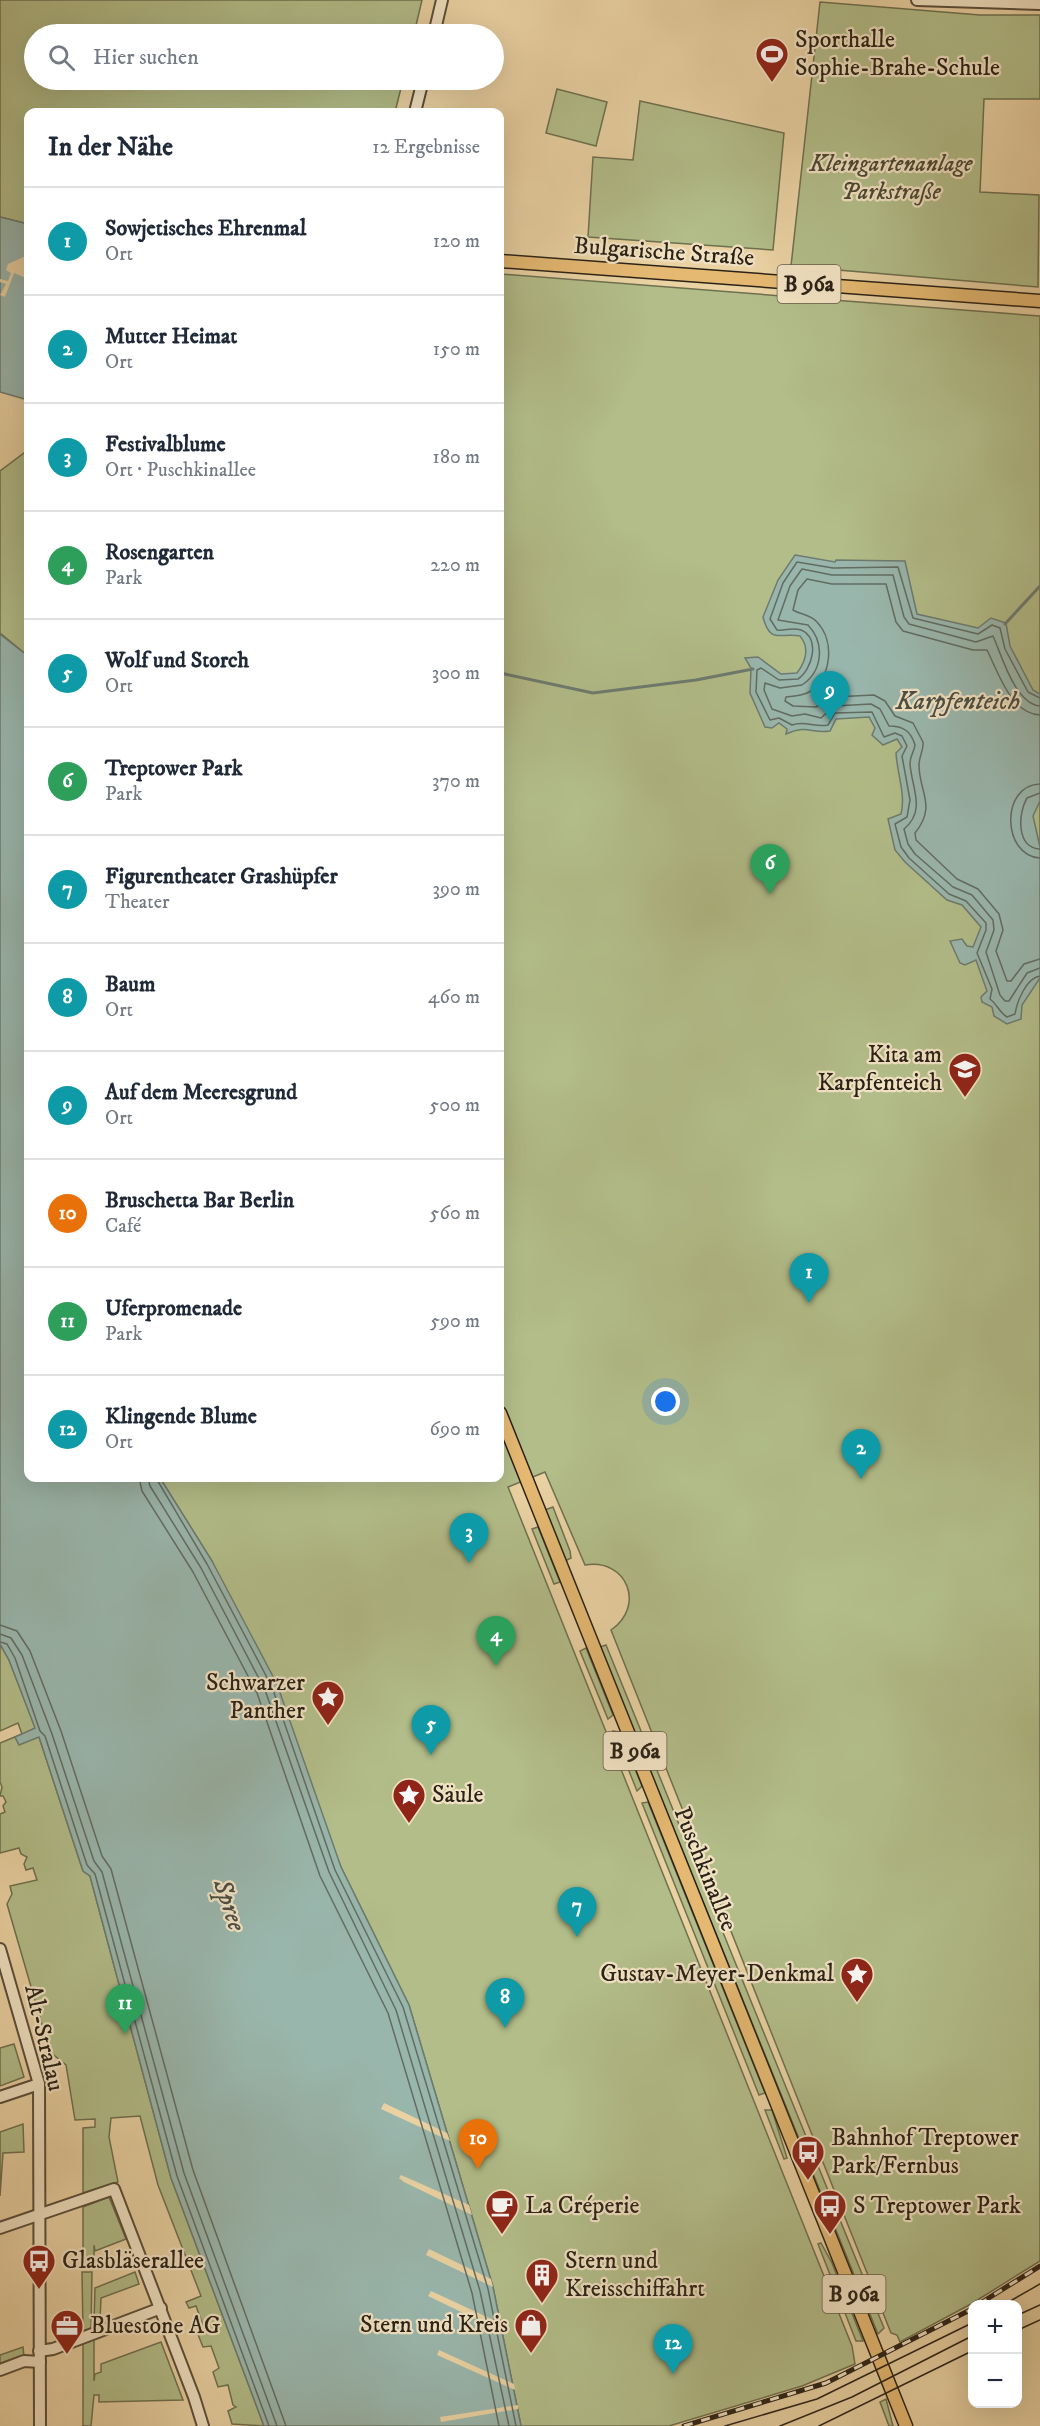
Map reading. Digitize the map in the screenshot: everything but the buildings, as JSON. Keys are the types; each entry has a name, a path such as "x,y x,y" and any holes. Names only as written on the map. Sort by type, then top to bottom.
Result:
{"main road":[{"name":"Bulgarische Straße","path":"504,261 1040,301"},
{"name":"Puschkinallee","path":"504,1423 906,2426"},
{"name":"Puschkinallee","path":"899,2407 899,2426"}],"street":[{"path":"436,24 442,0"},
{"path":"917,0 1040,4"},
{"path":"416,108 420,90"},
{"name":"Alt-Stralau","path":"0,1949 39,2084 40,2426"},
{"path":"0,2097 39,2084"},
{"path":"0,2228 114,2189 161,2308 203,2426"},
{"path":"0,2370 161,2308"}],"green space":[{"path":"0,0 422,0 416,24 24,24 24,90 400,90 396,108 24,108 24,223 0,217"},
{"name":"Kleingartenanlage Parkstraße","path":"820,2 980,15 1040,15 1040,99 984,99 980,192 1039,195 1038,287 791,266"},
{"path":"557,89 607,102 596,146 546,133"},
{"path":"640,101 784,133 773,250 588,237 593,157 633,160"},
{"path":"504,274 1040,316 1040,2261 977,2300 968,2300 968,2306 900,2342 897,2335 891,2333 611,1630 622,1620 628,1609 627,1586 621,1576 612,1569 600,1565 585,1565 545,1472 508,1487 852,2346 855,2364 802,2386 669,2426 521,2426 493,2287 409,2005 341,1867 212,1561 163,1482 504,1482"},
{"path":"24,453 24,653 0,633 0,471"},
{"path":"553,1507 570,1551 571,1558 565,1561 545,1510"},
{"path":"538,1527 560,1582 554,1584 532,1529"},
{"path":"0,1644 9,1660 39,1737 83,1871 90,1876 171,2178 264,2426 232,2424 228,2411 236,2407 233,2405 228,2385 218,2387 213,2372 219,2368 211,2346 203,2347 197,2332 204,2328 196,2306 189,2308 186,2302 201,2296 158,2185 140,2116 111,2118 109,2137 118,2182 83,2193 83,2128 95,2127 95,2119 75,2120 66,2065 50,2052 7,1904 12,1894 10,1886 37,1880 33,1868 26,1870 24,1864 27,1857 21,1854 19,1848 0,1853 0,1814 5,1812 3,1806 6,1802 3,1796 0,1796 2,1787 0,1743 22,1734 18,1723 0,1731"},
{"path":"606,1645 884,2328 878,2334 600,1647"},
{"path":"586,1648 613,1715 608,1719 580,1651"},
{"path":"613,1731 620,1732 642,1786 637,1791"},
{"path":"648,1802 765,2093 759,2095 642,1803"},
{"path":"14,2044 24,2077 0,2086 0,2048"},
{"path":"765,2110 772,2110 787,2158 784,2159"},
{"path":"23,2124 24,2152 3,2153 0,2196 0,2132"},
{"path":"109,2197 126,2239 95,2251 94,2245 94,2261 83,2261 83,2207"},
{"path":"821,2243 832,2263 863,2341 856,2341 818,2244"},
{"path":"82,2272 92,2272 91,2328 83,2331"},
{"path":"135,2272 139,2284 101,2298 100,2321 94,2322 95,2288"},
{"path":"94,2339 94,2381 95,2374 101,2372 101,2364 161,2342 183,2400 99,2402 99,2395 94,2395 91,2426 83,2426 83,2343"},
{"path":"23,2347 24,2357 0,2366 0,2355"},
{"path":"886,2399 893,2426 889,2426 880,2402"}],"water":[{"path":"0,217 24,223 24,399 0,392"},
{"name":"Karpfenteich","path":"795,555 835,562 836,560 905,561 917,614 978,628 991,618 1006,623 1010,646 1033,690 1040,694 1040,801 1033,816 1040,847 1040,978 1022,1005 1021,1019 1007,1024 994,1016 992,1007 982,1002 981,997 987,991 976,960 965,965 960,963 950,941 962,939 967,946 973,947 981,927 962,905 947,900 895,850 888,819 901,814 902,806 896,753 902,747 897,739 883,745 872,735 875,728 869,717 836,719 830,731 823,732 805,729 786,734 787,729 779,723 772,728 765,727 750,693 751,668 745,658 758,657 781,674 797,673 803,664 806,650 800,636 773,634 766,626 763,617 778,580"},
{"name":"Spree","path":"0,634 24,653 24,1482 163,1482 212,1561 277,1684 341,1867 409,2005 493,2287 521,2426 264,2426 171,2178 90,1876 83,1871 39,1737 19,1745 15,1737 35,1728 9,1660 0,1644"}],"pier":[{"path":"24,257 24,277 14,273 5,297 0,295 6,284 0,282 0,279 8,281 11,273 6,270 8,264"},
{"path":"384,2103 447,2133 450,2141 381,2109"},
{"path":"401,2175 469,2205 472,2215 404,2182 399,2178"},
{"path":"429,2249 491,2279 493,2287 426,2255"},
{"path":"431,2291 502,2324 503,2332 428,2296"},
{"path":"439,2350 514,2384 515,2390 437,2355"},
{"path":"518,2405 518,2409 441,2422 440,2417"}],"waterway":[{"path":"1005,624 1040,586"},
{"path":"504,674 593,693 696,680 753,669"}],"tram line":[{"path":"1012,2300 1040,2284"},
{"path":"1022,2313 1040,2305"},
{"path":"1022,2328 1040,2320"},
{"path":"725,2426 817,2399 968,2325"},
{"path":"780,2426 852,2397 968,2338"},
{"path":"819,2426 968,2353"}],"railway":[{"path":"985,2300 1040,2266"},
{"path":"684,2426 826,2383 968,2311"}],"place":[{"name":"Sporthalle Sophie-Brahe-Schule","path":"772,83"},
{"name":"Auf dem Meeresgrund","path":"830,721"},
{"name":"Treptower Park","path":"770,894"},
{"name":"Kita am Karpfenteich","path":"965,1098"},
{"name":"Sowjetisches Ehrenmal","path":"809,1303"},
{"name":"Mutter Heimat","path":"861,1479"},
{"name":"Festivalblume","path":"469,1563"},
{"name":"Rosengarten","path":"496,1666"},
{"name":"Schwarzer Panther","path":"328,1726"},
{"name":"Wolf und Storch","path":"431,1755"},
{"name":"Säule","path":"409,1824"},
{"name":"Figurentheater Grashüpfer","path":"577,1937"},
{"name":"Gustav-Meyer-Denkmal","path":"857,2003"},
{"name":"Baum","path":"505,2028"},
{"name":"Uferpromenade","path":"125,2034"},
{"name":"Bruschetta Bar Berlin","path":"478,2169"},
{"name":"Bahnhof Treptower Park/Fernbus","path":"808,2181"},
{"name":"La Créperie","path":"502,2235"},
{"name":"S Treptower Park","path":"830,2235"},
{"name":"Glasbläserallee","path":"39,2290"},
{"name":"Stern und Kreisschiffahrt","path":"542,2304"},
{"name":"Stern und Kreis","path":"531,2354"},
{"name":"Bluestone AG","path":"67,2355"},
{"name":"Klingende Blume","path":"673,2374"}]}
